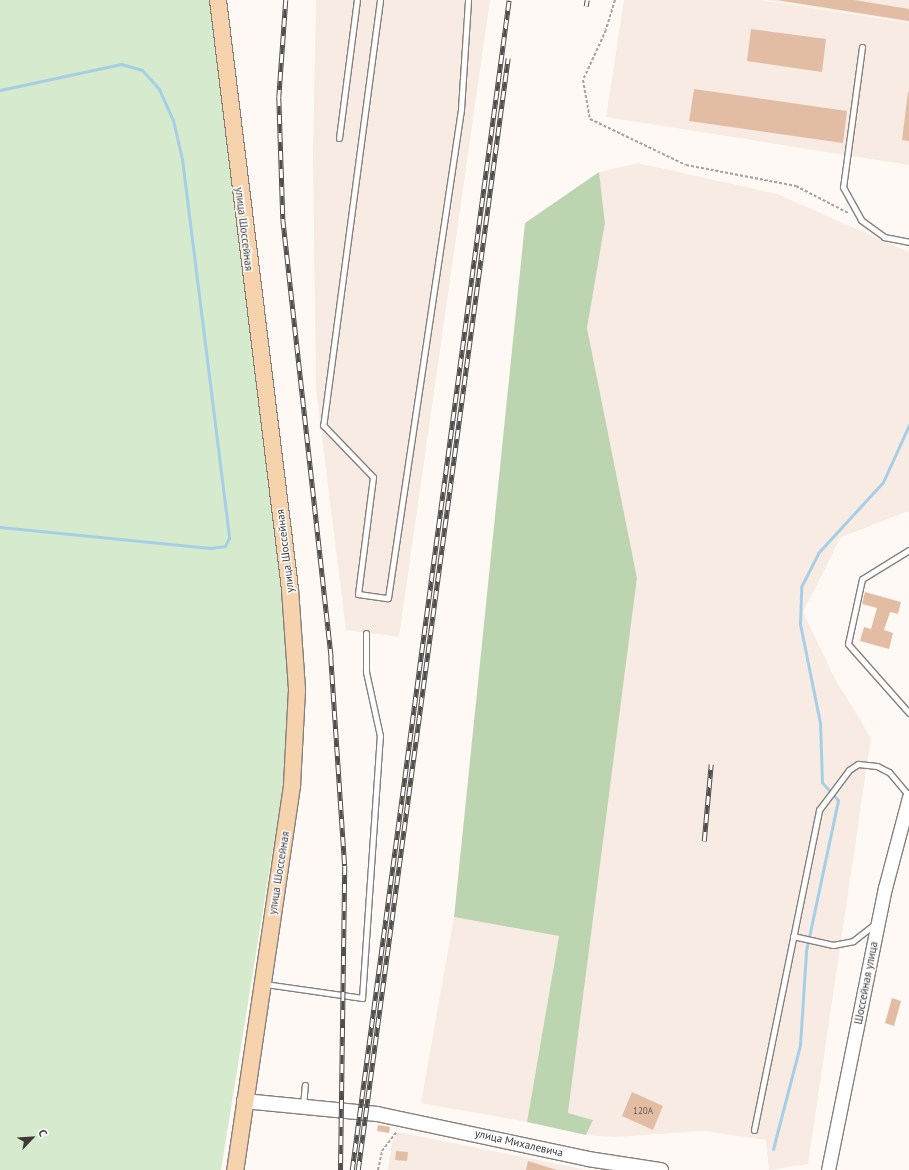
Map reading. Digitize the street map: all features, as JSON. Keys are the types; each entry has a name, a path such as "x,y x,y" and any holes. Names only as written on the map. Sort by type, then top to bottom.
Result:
{"main road":[{"name":"улица Шоссейная","path":"218,0 290,589 297,690 292,786 244,1101"},
{"name":"улица Михалевича","path":"244,1101 377,1114 588,1159 661,1170"},
{"path":"235,1170 244,1101"}],"street":[{"name":"Шоссейная улица","path":"828,1170 878,921 909,796"}],"lane":[{"path":"339,138 357,0"},
{"path":"380,0 323,424 373,477 358,594 388,598 461,109 468,0"},
{"path":"862,47 843,186 861,220 884,237 909,242"},
{"path":"909,550 862,579 848,644 909,713"},
{"path":"262,984 362,998 380,736 366,672 366,633"},
{"path":"754,1130 819,810 832,790 849,770 858,764 877,766 889,772 909,796"},
{"path":"793,936 833,945 853,941 878,921"},
{"path":"303,1106 305,1085"}],"path":[{"path":"615,0 606,30 583,80 590,119 686,165 796,186 861,220"},
{"path":"378,1170 382,1151 407,1120"}],"shaded area":[{"path":"316,0 490,0 399,637 346,630 316,389 313,156"},
{"path":"624,0 760,0 909,23 909,165 606,117"},
{"path":"766,0 909,0 909,22"},
{"path":"638,163 777,194 909,252 909,511 841,537 803,612 835,679 871,738 808,1164 769,1170 766,1140 703,1131 615,1137 586,1135 593,1120 568,1113 637,578 587,328 605,223 599,172"},
{"path":"454,917 559,936 527,1122 421,1103"},
{"path":"398,1132 587,1170 388,1170 392,1142"}],"green space":[{"path":"0,0 209,0 283,595 289,700 283,786 221,1170 0,1170"},
{"path":"599,172 605,223 587,328 637,578 568,1113 593,1120 586,1135 527,1122 559,936 454,917 525,223"}],"building":[{"path":"777,0 854,0 909,9 909,21"},
{"path":"751,29 826,39 822,72 747,61"},
{"path":"694,89 847,111 843,143 689,121"},
{"path":"909,92 909,141 902,140"},
{"path":"865,592 901,602 898,614 890,612 884,630 893,633 889,649 860,641 864,627 871,629 877,608 862,604"},
{"path":"892,998 901,1001 894,1026 885,1023"},
{"path":"632,1092 663,1106 653,1130 622,1116"},
{"path":"378,1125 390,1127 389,1133 377,1131"},
{"path":"396,1151 408,1152 407,1161 395,1160"},
{"path":"528,1161 557,1170 526,1170"}],"waterway":[{"path":"0,90 121,64 142,70 159,89 173,120 182,159 229,538 225,546 210,548 0,527"},
{"path":"773,1149 800,1045 806,951 838,800 822,782 820,723 800,624 801,587 818,553 883,482 909,425"}],"railway":[{"path":"286,0 279,97 283,219 331,657 345,866 341,1170"},
{"path":"352,1170 509,0"},
{"path":"586,6 587,0"},
{"path":"358,1170 508,58"},
{"path":"704,841 711,764"}]}
